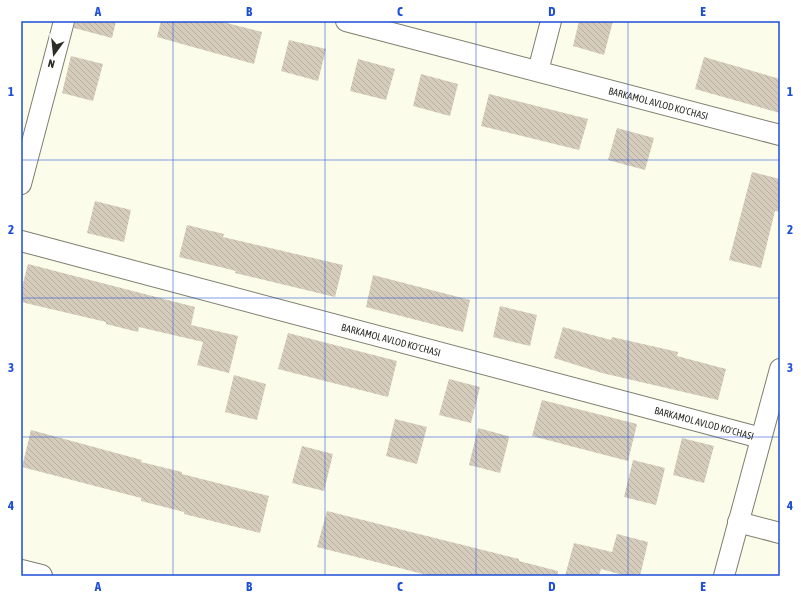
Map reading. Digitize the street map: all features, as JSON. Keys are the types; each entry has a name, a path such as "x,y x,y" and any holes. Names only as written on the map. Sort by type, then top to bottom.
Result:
{"street":[{"path":"21,184 64,21"},
{"name":"BARKAMOL AVLOD KO'CHASI","path":"346,21 780,135"},
{"path":"538,71 552,21"},
{"name":"BARKAMOL AVLOD KO'CHASI","path":"21,241 760,438"},
{"name":"BARKAMOL AVLOD KO'CHASI","path":"724,576 760,438 779,378"},
{"path":"738,522 780,533"},
{"path":"21,571 41,576"}],"building":[{"path":"75,21 116,21 112,38 74,28"},
{"path":"161,21 219,21 262,32 254,64 157,37"},
{"path":"579,21 613,21 604,55 573,46"},
{"path":"289,40 326,49 318,81 281,71"},
{"path":"71,56 103,64 93,101 62,93"},
{"path":"704,57 780,79 780,113 695,89"},
{"path":"358,59 395,69 386,100 350,91"},
{"path":"421,74 458,84 450,116 413,106"},
{"path":"489,94 588,119 579,150 481,126"},
{"path":"617,128 654,138 645,170 608,160"},
{"path":"752,172 780,179 780,212 775,211 761,268 729,260"},
{"path":"95,201 131,210 124,242 87,233"},
{"path":"187,225 224,234 223,237 343,265 335,297 235,273 236,271 179,257"},
{"path":"28,264 195,307 191,325 238,336 229,373 197,365 203,342 139,327 138,332 106,324 106,322 21,302 21,291"},
{"path":"373,275 470,300 463,332 366,307"},
{"path":"500,306 537,315 530,346 493,337"},
{"path":"563,327 611,340 612,337 678,352 677,356 726,369 718,400 602,373 554,358"},
{"path":"288,333 397,361 388,397 278,369"},
{"path":"234,375 266,384 257,420 225,412"},
{"path":"449,379 480,387 471,423 439,415"},
{"path":"542,400 637,424 628,461 532,436"},
{"path":"395,419 427,427 417,464 386,456"},
{"path":"478,428 508,436 509,438 500,473 469,465"},
{"path":"31,430 142,460 141,462 182,472 182,474 269,496 260,533 184,514 184,512 141,501 141,498 22,467"},
{"path":"682,438 714,446 704,483 673,475"},
{"path":"302,446 333,454 324,491 292,483"},
{"path":"633,460 665,468 656,505 624,497"},
{"path":"327,511 519,559 519,561 558,571 558,576 431,576 317,547"},
{"path":"617,534 648,542 640,576 627,576 601,569 599,576 565,576 574,543 612,552"}]}
